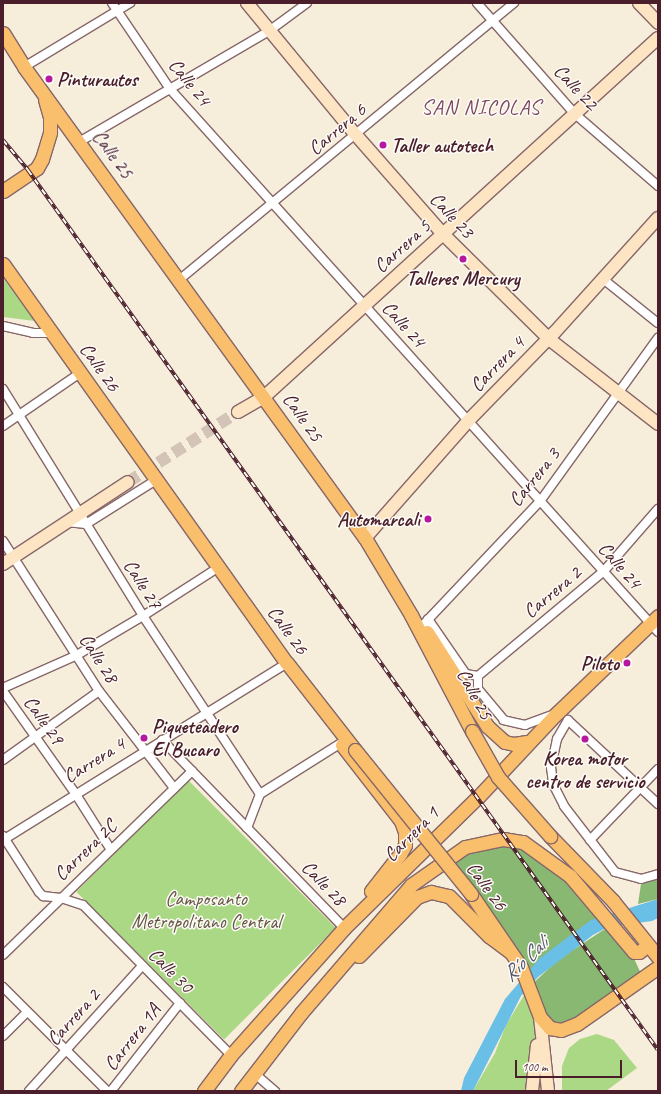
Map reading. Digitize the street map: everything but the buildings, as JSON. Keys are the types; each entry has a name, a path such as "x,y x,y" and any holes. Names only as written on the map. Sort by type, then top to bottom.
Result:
{"main road":[{"name":"Calle 23","path":"247,3 356,135 443,234 549,339 658,424"},
{"path":"638,3 658,23"},
{"name":"Calle 25","path":"3,33 24,67 365,538 411,614 472,731 498,777 550,836 613,901 658,957"},
{"name":"Carrera 5","path":"238,412 264,397 658,38"},
{"path":"3,49 10,58 24,67"},
{"path":"3,191 37,168 48,146 50,117 41,89"},
{"name":"Carrera 4","path":"365,538 468,421 549,339 658,218"},
{"name":"Calle 26","path":"3,264 287,663 471,894 521,967 534,1000 540,1022"},
{"path":"3,564 128,482"},
{"path":"411,614 425,622 487,726 505,742 514,744 527,742"},
{"name":"Carrera 1","path":"204,1091 232,1055 344,928 478,797 527,742 655,624"},
{"path":"287,663 341,743 401,821 406,839 400,854 355,909 344,928"},
{"name":"Carrera 1","path":"240,1091 281,1038 411,885 465,847 511,839 523,842 553,862 570,876 600,910 630,948 639,952 647,943"},
{"path":"281,1038 306,1017 402,910 423,894 442,893 450,896 489,936 510,952"},
{"path":"540,1022 550,1028 561,1030 570,1027 658,968"},
{"path":"532,1091 540,1022"},
{"path":"540,1022 548,1091"}],"street":[{"name":"Calle 24","path":"112,3 170,89 468,421 541,500 603,572 655,624"},
{"path":"24,67 130,3"},
{"path":"79,142 269,31 307,3"},
{"name":"Calle 22","path":"478,3 575,114 658,186"},
{"name":"Carrera 6","path":"179,280 274,204 494,22 514,3"},
{"path":"603,279 658,323"},
{"path":"33,333 39,330 43,320"},
{"path":"3,326 33,333 52,333"},
{"name":"Carrera 3","path":"425,622 541,500 620,394 658,338"},
{"path":"3,426 80,373"},
{"name":"Calle 27","path":"3,389 79,514 260,794"},
{"path":"66,522 86,524 156,480"},
{"name":"Carrera 2","path":"478,676 603,572 658,510"},
{"name":"Calle 28","path":"3,541 99,691 174,788"},
{"path":"3,688 77,655 144,616 218,567"},
{"path":"425,622 466,674 478,676 478,690 496,713 514,724 525,725 557,713"},
{"name":"Carrera 4","path":"4,839 75,793 287,663"},
{"name":"Calle 29","path":"3,691 75,793 110,850"},
{"path":"3,760 99,691"},
{"path":"658,804 641,786 568,720 557,739 551,766 553,784 564,806 615,872 625,877 641,879 658,874"},
{"name":"Calle 28","path":"162,740 344,928"},
{"path":"247,828 260,794 341,743"},
{"path":"590,840 658,769"},
{"name":"Carrera 2C","path":"3,955 192,771"},
{"name":"Calle 30","path":"4,839 39,892 49,898 61,898 83,905 232,1055"},
{"name":"Carrera 2","path":"29,1091 142,966"},
{"path":"3,987 65,1051 107,1091"},
{"name":"Carrera 1A","path":"111,1091 180,1003"},
{"path":"3,1036 27,1012"},
{"path":"254,1072 275,1091"}],"green space":[{"path":"3,278 35,321 3,317"},
{"name":"Camposanto Metropolitano Central","path":"188,780 336,928 224,1040 76,892"},
{"path":"503,839 538,852 601,916 525,975 445,860"},
{"path":"658,878 658,899 638,904 641,884"},
{"path":"608,927 631,952 643,978 577,1024 550,1028 529,987 559,959"},
{"path":"529,987 540,1017 532,1091 473,1091 495,1053 506,1025"},
{"path":"597,1034 614,1040 637,1068 606,1091 562,1091 562,1066 569,1048 580,1039"}],"water":[{"path":"658,899 658,918 652,921 608,927 593,935 538,977 521,996 473,1091 461,1091 464,1078 505,999 540,958 591,920"}],"tunnel":[{"path":"128,482 238,412"}],"railway":[{"path":"3,140 28,170 658,1050"}],"place":[{"name":"Pinturautos","path":"49,79"},
{"name":"Taller autotech","path":"383,145"},
{"name":"Talleres Mercury","path":"463,259"},
{"name":"Automarcali","path":"428,519"},
{"name":"Piloto","path":"627,663"},
{"name":"Piqueteadero El Bucaro","path":"144,738"},
{"name":"Korea motor centro de servicio","path":"585,739"}],"district":[{"name":"SAN NICOLAS","path":"481,107"}],"water label":[{"name":"Río Cali","path":"525,959"}]}
